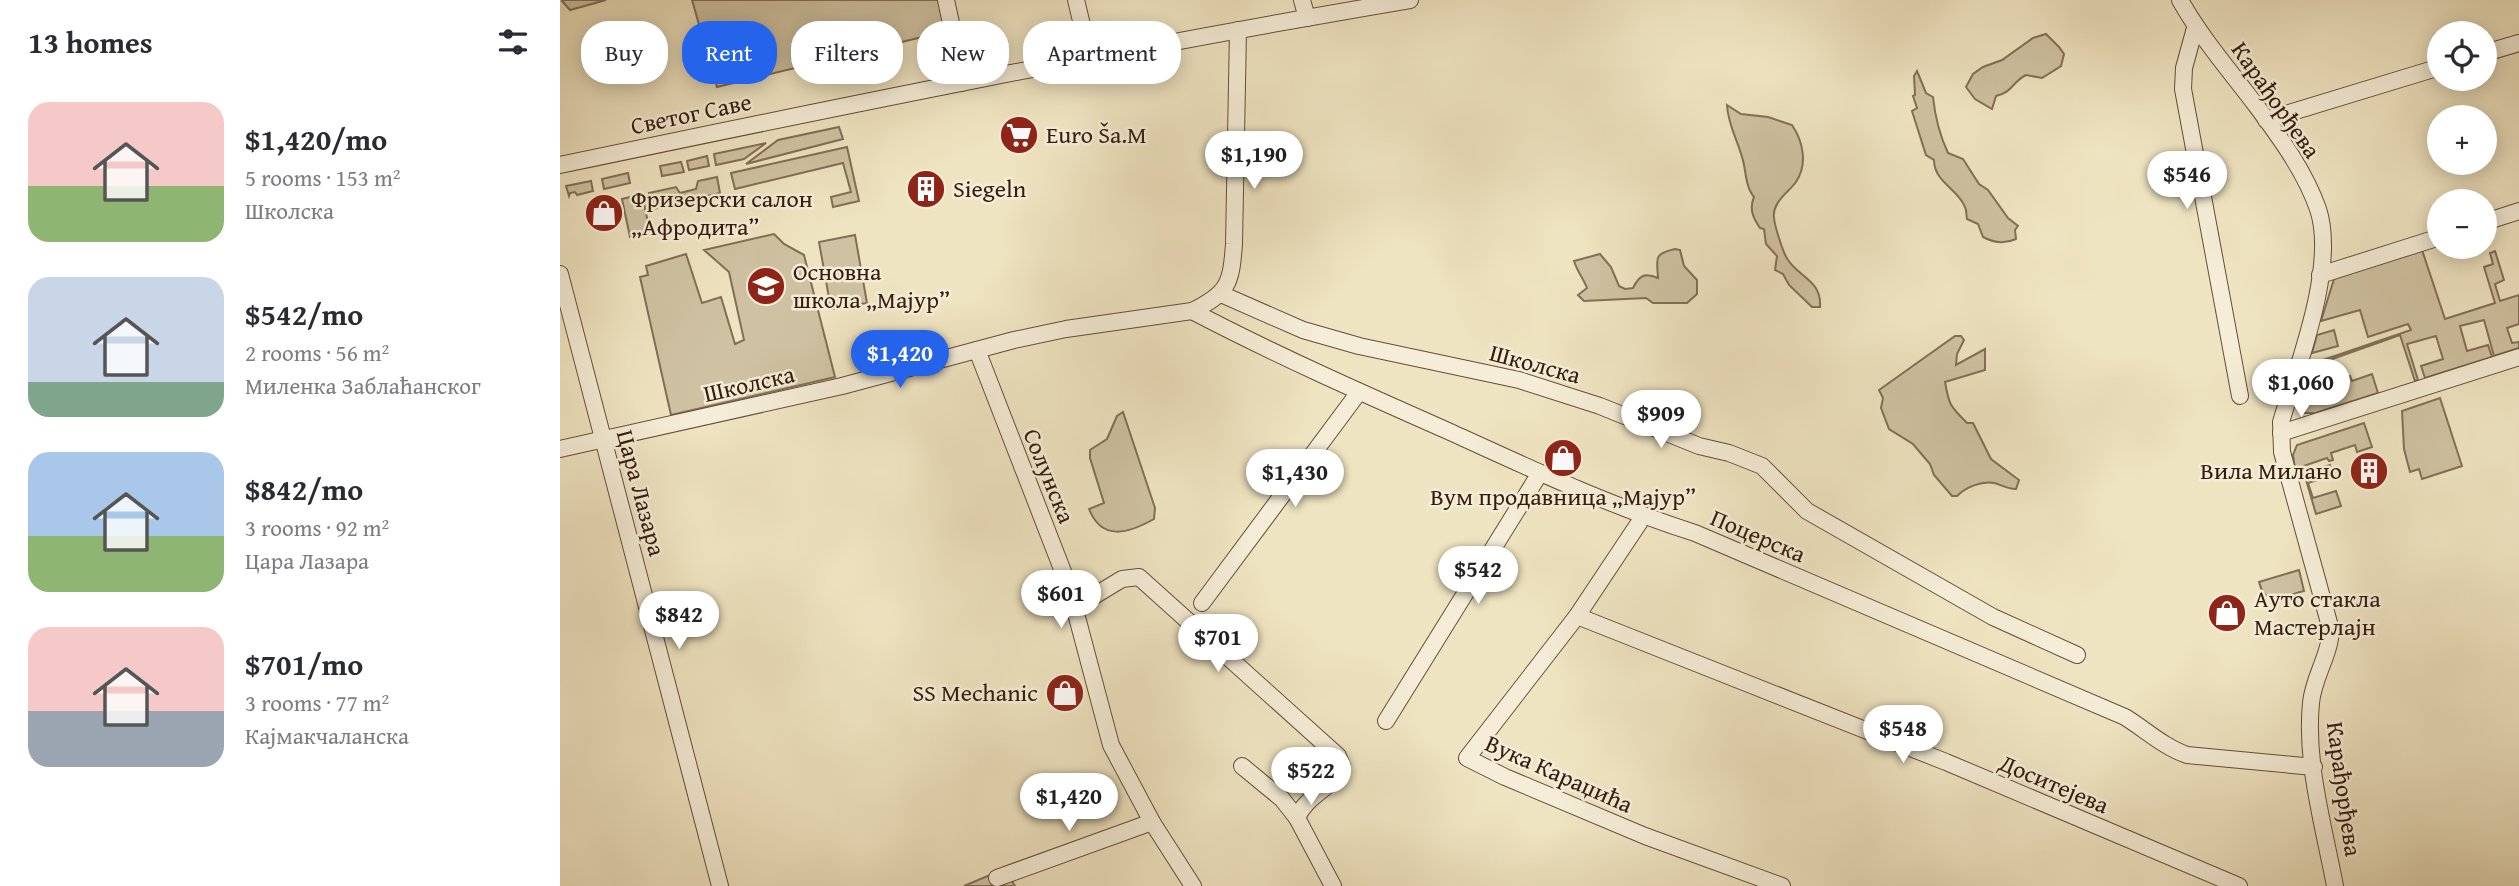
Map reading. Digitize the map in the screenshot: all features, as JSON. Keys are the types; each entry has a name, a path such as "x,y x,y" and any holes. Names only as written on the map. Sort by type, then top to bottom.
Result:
{"street":[{"path":"946,0 951,21"},
{"path":"1076,0 1081,21"},
{"path":"1302,0 1307,18"},
{"name":"Светог Саве","path":"1181,41 1410,0"},
{"name":"Карађорђева","path":"2180,0 2195,28 2286,147 2318,209 2323,231 2320,275 2309,330 2281,422 2281,433 2282,452 2331,630 2331,642 2311,700 2310,736 2335,886"},
{"path":"2195,28 2184,68 2183,89 2240,396"},
{"path":"1192,311 1221,294 1231,274 1234,244 1238,30"},
{"path":"2497,49 2519,43"},
{"path":"2266,120 2427,71"},
{"name":"Светог Саве","path":"560,165 956,84"},
{"path":"2497,218 2519,211"},
{"path":"2320,275 2427,241"},
{"name":"Цара Лазара","path":"560,274 720,886"},
{"name":"Школска","path":"1221,294 1303,330 1359,346 1519,380 1600,406 1699,446 1729,453 1762,466 1807,512 1993,617 2077,655"},
{"name":"Школска","path":"560,449 842,386 977,350 1066,330 1192,311"},
{"name":"Поцерска","path":"1192,311 1277,355 1540,473 1641,515 1695,533 2125,717 2158,738 2168,748 2187,755 2314,767"},
{"name":"Солунска","path":"977,350 1069,587 1111,745 1152,822 1192,886"},
{"path":"2281,433 2519,357"},
{"path":"1202,603 1360,392"},
{"path":"1385,721 1540,473"},
{"name":"Вука Караџића","path":"1641,515 1639,523 1577,616 1467,758 1754,882 1782,886"},
{"path":"1069,587 1089,600 1122,579 1139,577 1338,757 1342,766 1339,775 1302,806 1297,818"},
{"name":"Доситејева","path":"1577,616 1932,757 2239,886"},
{"path":"1241,766 1282,799 1297,818 1333,886"},
{"path":"997,878 1152,822"}],"shaded area":[{"path":"606,0 570,10 562,1"},
{"path":"692,0 938,0 944,21 917,21 917,38 903,42 903,21 791,21 791,69 777,72 777,21 698,21"},
{"path":"2046,34 2064,54 2061,66 2042,78 2026,75 2021,78 2006,92 1996,96 1992,109 1975,99 1966,87 1973,74 2002,60 2033,38"},
{"path":"1917,71 1926,93 1933,97 1938,125 1948,153 1963,159 1979,184 1988,190 2008,218 2018,226 2015,230 2016,239 1999,242 1983,237 1978,224 1967,219 1962,201 1938,174 1934,160 1926,155 1912,111 1917,108 1913,96 1914,76"},
{"path":"1727,105 1741,114 1768,117 1792,125 1796,131 1803,153 1802,168 1796,182 1775,207 1774,218 1786,257 1814,285 1820,298 1820,307 1812,307 1789,285 1783,274 1775,270 1777,256 1766,244 1764,229 1760,228 1754,217 1754,197 1748,186"},
{"path":"839,127 843,139 746,164 778,140"},
{"path":"766,143 744,159 716,165 714,154"},
{"path":"847,147 859,201 833,207 831,197 851,192 843,163 735,189 731,173"},
{"path":"707,156 709,166 689,170 687,161"},
{"path":"681,162 684,172 662,176 660,166"},
{"path":"628,173 630,183 604,189 602,179"},
{"path":"717,177 720,193 653,209 649,193 676,187 680,193 696,189 698,181"},
{"path":"591,181 593,191 577,195 575,192 570,193 569,196 566,186"},
{"path":"642,194 650,232 630,237 622,199"},
{"path":"774,234 784,244 804,255 835,377 671,415 640,277 648,275 646,266 686,254 702,303 721,297 735,344 744,340 729,272 704,250"},
{"path":"855,235 867,303 831,309 819,242"},
{"path":"1675,249 1680,250 1684,266 1697,280 1697,294 1687,303 1653,303 1646,298 1584,301 1578,295 1587,288 1574,261 1600,254 1611,267 1619,286 1625,289 1633,288 1642,276 1658,278 1658,258"},
{"path":"2422,250 2445,319 2495,303 2484,267 2493,264 2492,259 2497,257 2504,280 2495,284 2500,301 2519,295 2519,324 2507,328 2512,343 2519,342 2519,348 2494,356 2484,320 2460,326 2467,351 2488,345 2492,357 2425,378 2421,366 2443,359 2436,336 2407,344 2418,380 2415,381 2400,335 2321,363 2327,382 2300,392 2308,365 2411,330 2408,324 2368,337 2360,310 2321,321 2334,279"},
{"path":"2334,330 2338,346 2312,353 2317,335"},
{"path":"1955,336 1961,336 1964,340 1957,354 1956,365 1985,349 1985,370 1945,382 1949,401 1967,423 1973,423 1991,459 2019,480 2016,489 1984,483 1952,496 1913,444 1889,429 1881,408 1883,398 1879,390"},
{"path":"2372,374 2378,393 2315,413 2303,413 2298,407 2299,395 2350,376 2352,381"},
{"path":"2440,398 2462,466 2422,479 2419,469 2410,472 2404,449 2402,411"},
{"path":"1123,412 1155,508 1154,519 1135,528 1117,532 1101,526 1089,509 1104,503 1090,450 1107,439 1117,416"},
{"path":"2364,423 2372,447 2357,452 2355,445 2331,453 2333,460 2329,461 2327,458 2295,469 2293,455 2297,445"},
{"path":"2330,465 2330,476 2308,483 2313,498 2336,491 2341,506 2316,514 2304,473"},
{"path":"2299,570 2304,591 2271,598 2262,590 2259,582"},
{"path":"997,872 1010,878 1015,886 964,886"}],"place":[{"name":"Euro Ša.M","path":"1019,135"},
{"name":"Siegeln","path":"926,189"},
{"name":"Фризерски салон „Афродита”","path":"604,213"},
{"name":"Основна школа „Мајур”","path":"766,286"},
{"name":"Вум продавница „Мајур”","path":"1563,458"},
{"name":"Вила Милано","path":"2369,471"},
{"name":"Ауто стакла Мастерлајн","path":"2227,613"},
{"name":"SS Mechanic","path":"1065,693"}]}
